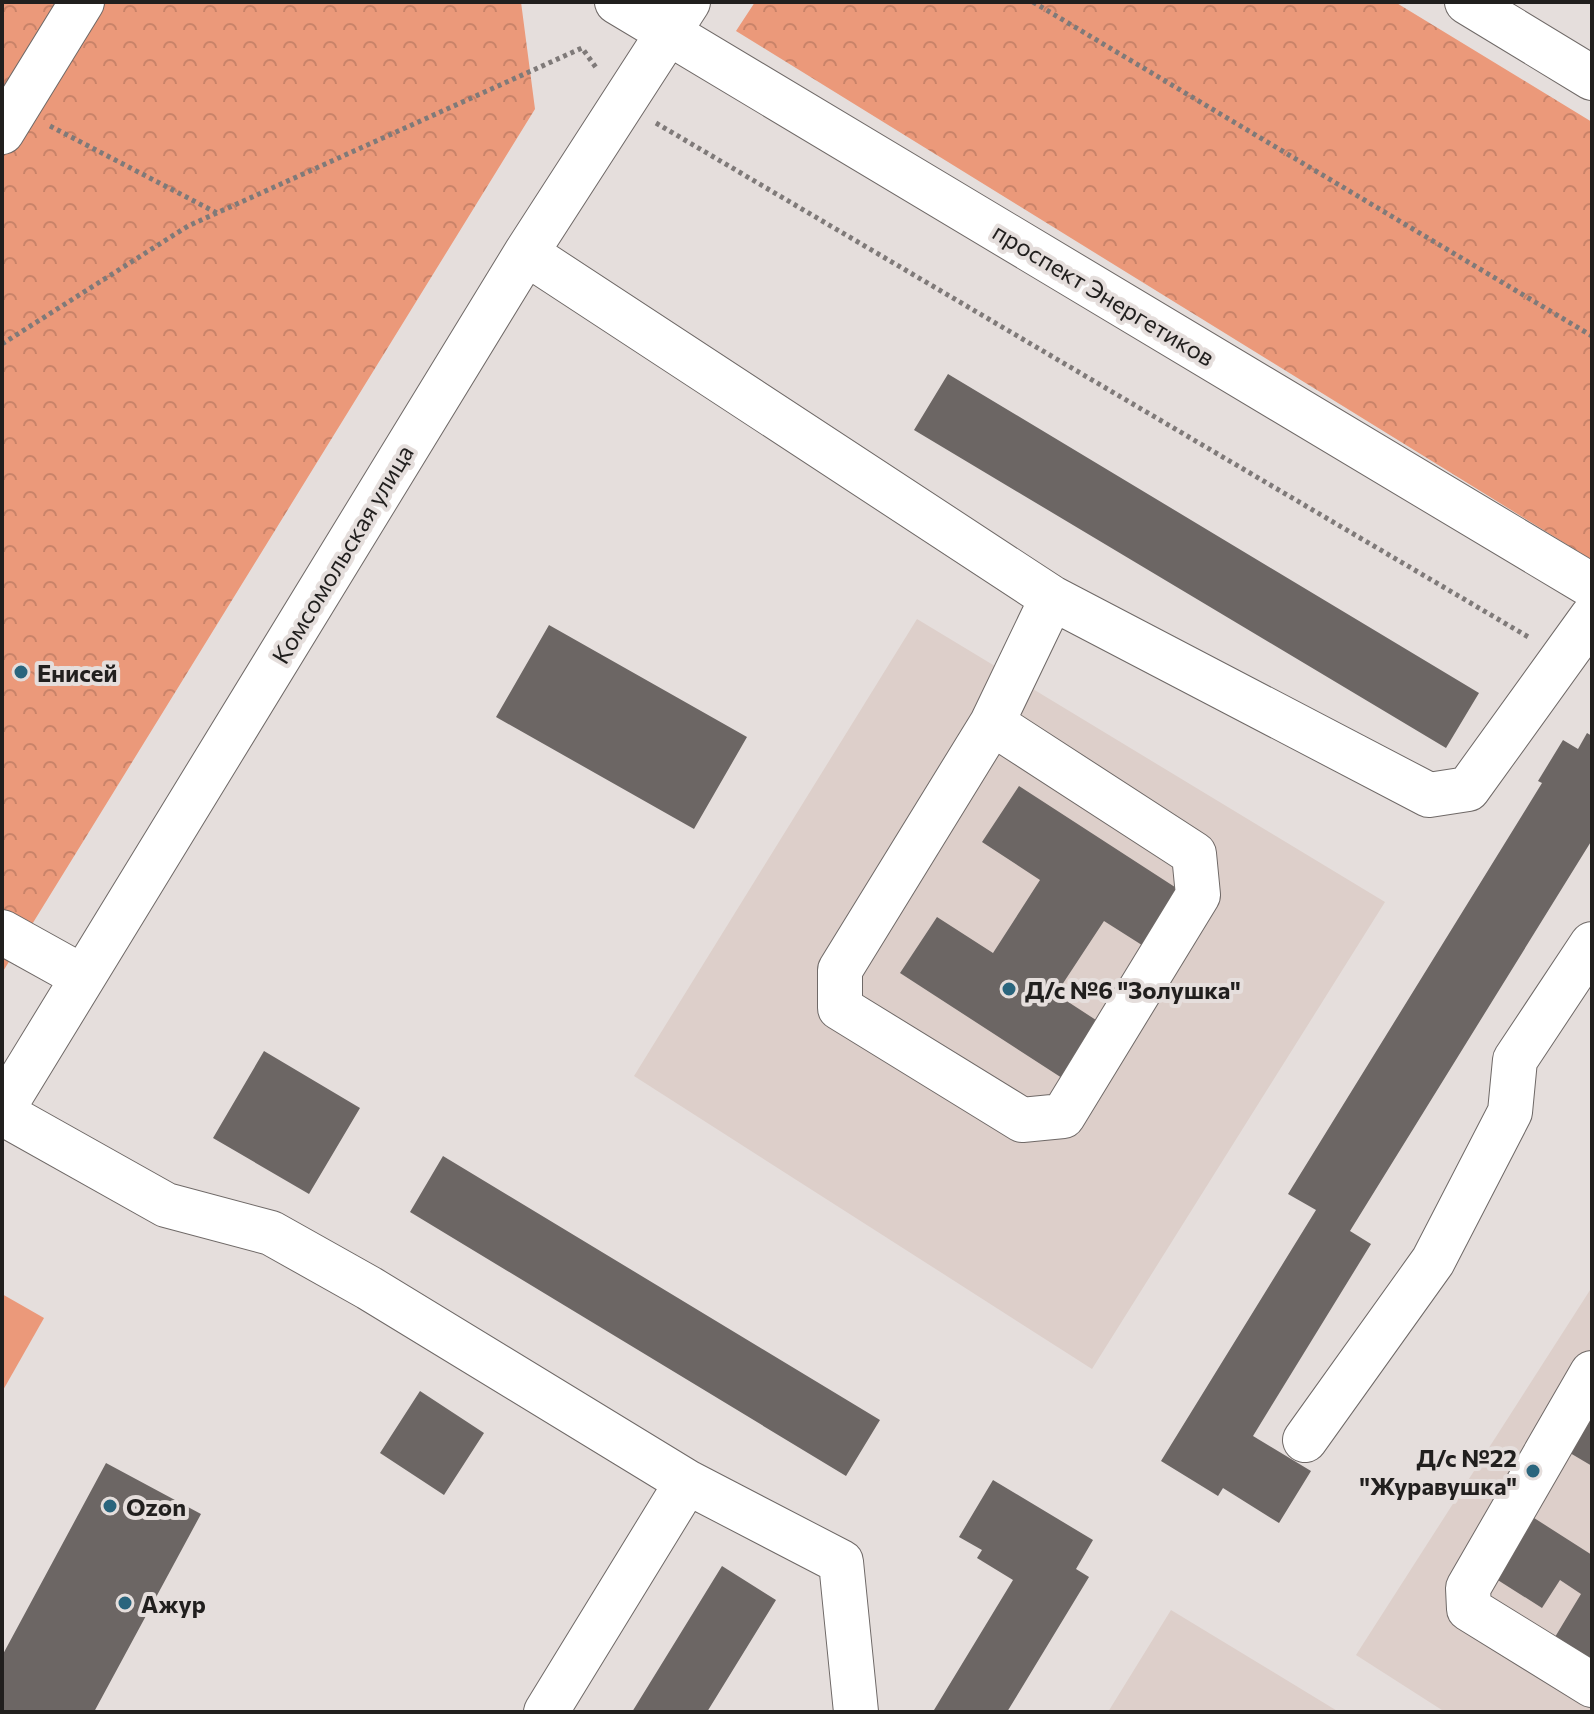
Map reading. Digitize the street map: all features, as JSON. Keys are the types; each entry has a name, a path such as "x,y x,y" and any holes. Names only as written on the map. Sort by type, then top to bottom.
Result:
{"street":[{"path":"12,125 82,2"},
{"name":"проспект Энергетиков","path":"617,2 678,17 1592,586"},
{"path":"1467,2 1592,78"},
{"name":"Комсомольская улица","path":"2,1112 526,253 678,17"},
{"path":"526,253 1052,598 1429,795 1468,789 1592,617"},
{"path":"992,723 1194,854 1198,895 1063,1116 1022,1120 840,1008 840,970 992,723 1052,598"},
{"path":"2,932 83,977"},
{"path":"1305,1440 1433,1261 1510,1112 1515,1060 1592,944"},
{"path":"2,1112 166,1205 271,1233 369,1288 687,1482 841,1562 856,1712"},
{"path":"1592,1373 1468,1588 1469,1609 1592,1685"},
{"path":"546,1712 687,1482"}],"path":[{"path":"1033,2 1592,336"},
{"path":"2,344 188,226 582,48 622,103 1563,657"},
{"path":"12,125 217,213"}],"shaded area":[{"name":"Д/с №6 \"Золушка\"","path":"917,619 1385,902 1092,1369 634,1076"},
{"name":"Д/с №22 \"Журавушка\"","path":"1592,1287 1592,1712 1445,1712 1356,1655"},
{"path":"1171,1610 1339,1712 1108,1712"}],"green space":[{"path":"2,2 521,2 535,109 2,973"},
{"path":"755,2 1395,2 1592,122 1592,560 736,31"},
{"path":"2,1294 44,1318 2,1392"}],"building":[{"path":"948,374 1479,693 1446,748 914,430"},
{"path":"549,625 747,737 694,829 496,717"},
{"path":"1587,733 1592,736 1592,840 1350,1231 1371,1244 1253,1436 1311,1471 1279,1523 1223,1488 1218,1496 1161,1461 1316,1210 1288,1194 1542,783 1538,781 1563,740 1578,749"},
{"path":"1019,786 1181,891 1145,947 1104,921 1056,994 1099,1022 1062,1078 900,973 937,917 993,953 1040,880 982,842"},
{"path":"264,1051 360,1108 309,1194 213,1138"},
{"path":"443,1156 880,1420 846,1476 410,1212"},
{"path":"420,1391 484,1433 444,1495 380,1453"},
{"path":"1592,1417 1592,1466 1570,1453"},
{"path":"106,1463 201,1514 94,1712 4,1712 2,1656"},
{"path":"993,1480 1093,1540 1076,1569 1089,1577 1007,1712 937,1712 934,1710 1013,1580 977,1558 982,1550 959,1537"},
{"path":"1531,1516 1592,1555 1592,1660 1555,1637 1581,1594 1560,1580 1542,1608 1493,1577"},
{"path":"722,1566 776,1600 707,1712 632,1712"}],"place":[{"name":"Енисей","path":"21,672"},
{"name":"Д/с №6 \"Золушка\"","path":"1009,989"},
{"name":"Д/с №22 \"Журавушка\"","path":"1533,1471"},
{"name":"Ozon","path":"110,1506"},
{"name":"Ажур","path":"125,1603"}]}
